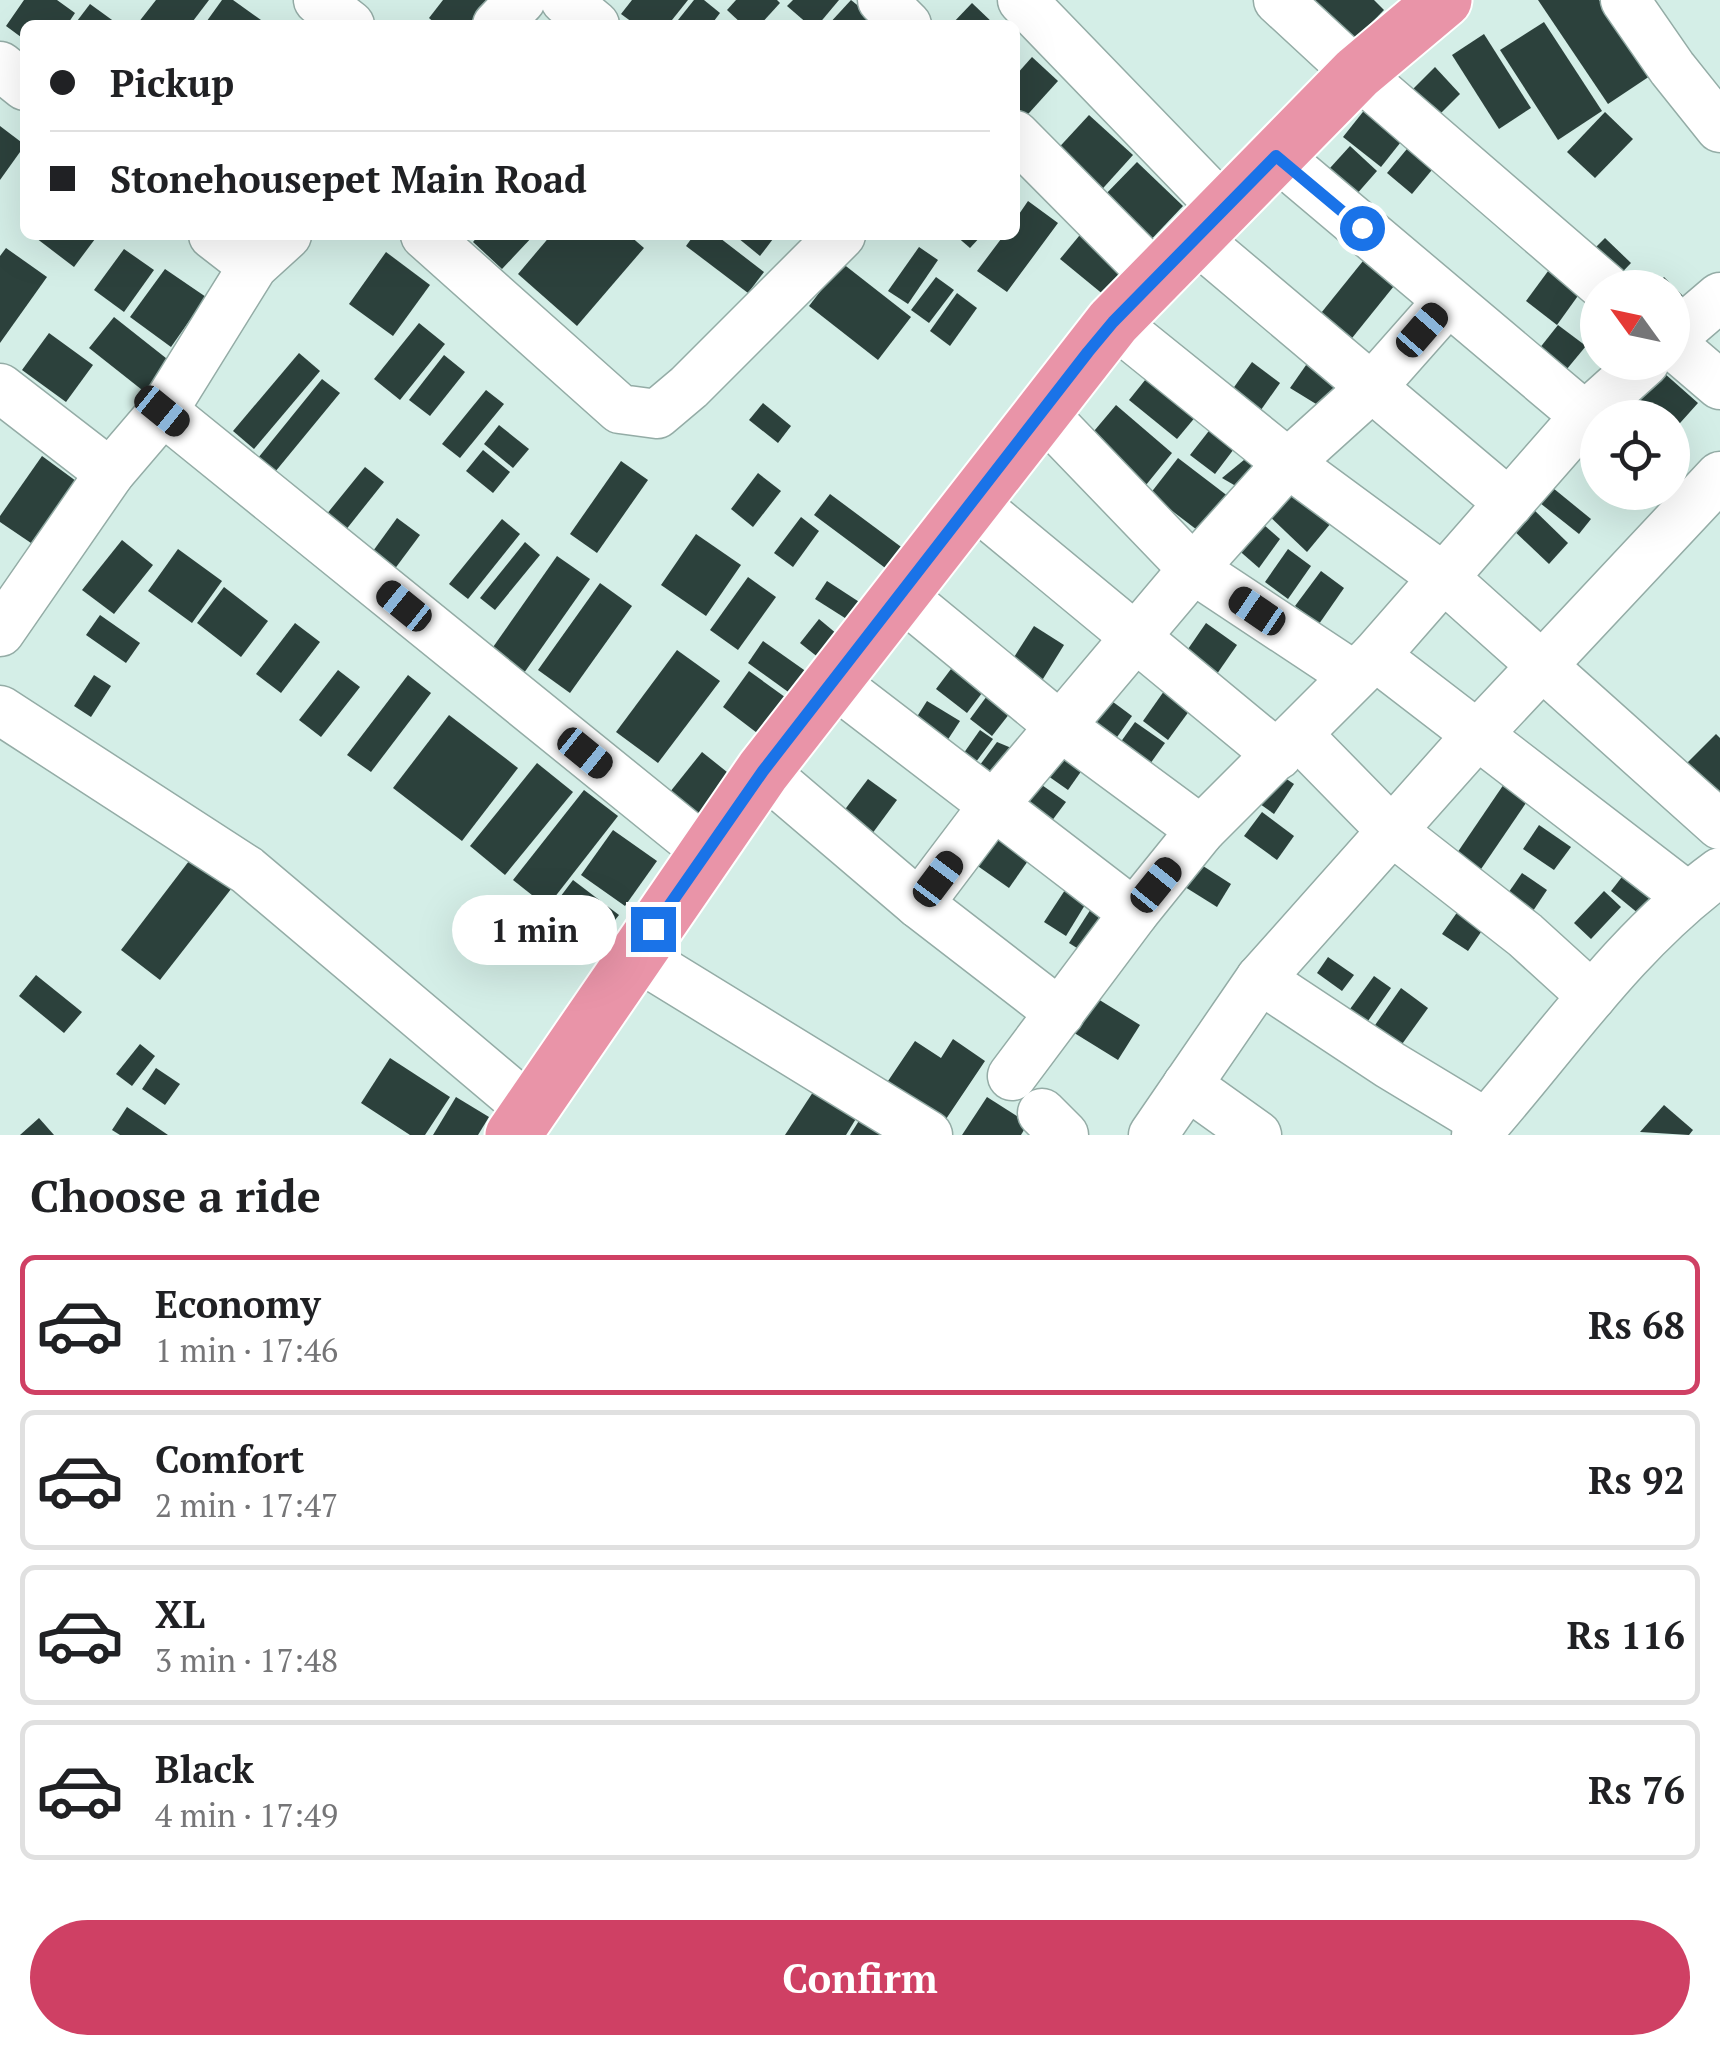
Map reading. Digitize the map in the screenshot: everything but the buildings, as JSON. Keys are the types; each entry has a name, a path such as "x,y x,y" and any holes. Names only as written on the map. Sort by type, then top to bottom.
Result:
{"main road":[{"path":"521,1122 763,771 1113,322 1357,73 1444,0"}],"street":[{"path":"318,0 344,20"},
{"path":"502,20 521,0"},
{"path":"566,0 590,20"},
{"path":"882,0 901,20"},
{"path":"1022,0 1210,224 1371,388 1509,504"},
{"path":"1278,0 1585,270"},
{"path":"1625,0 1720,128"},
{"path":"0,66 20,82"},
{"path":"1020,140 1157,278"},
{"path":"1276,156 1580,411"},
{"path":"0,632 110,473 162,411 270,251 231,240"},
{"path":"430,240 620,409 658,414 690,387 836,240"},
{"path":"1690,324 1720,297"},
{"path":"919,904 993,806 1193,568 1288,464 1371,388 1448,301"},
{"path":"1113,322 1288,464 1444,578 1720,824"},
{"path":"1690,358 1720,385"},
{"path":"1603,400 1625,380"},
{"path":"0,388 110,473"},
{"path":"162,411 706,851"},
{"path":"1040,412 1193,568 1478,734 1704,884 1592,996 1481,1129 1260,979"},
{"path":"1012,1076 1201,830 1364,665 1580,423"},
{"path":"1152,1135 1260,979 1478,734 1720,476"},
{"path":"971,501 1136,636 1288,745 1526,935 1592,996"},
{"path":"902,596 1060,726 1201,830"},
{"path":"834,682 1134,913"},
{"path":"0,710 246,870 521,1122"},
{"path":"763,771 919,904 1060,1013"},
{"path":"635,955 928,1135"},
{"path":"1187,1085 1257,1135"}],"route":[{"path":"653,929 763,771 1088,352 1276,156 1362,228"}]}
